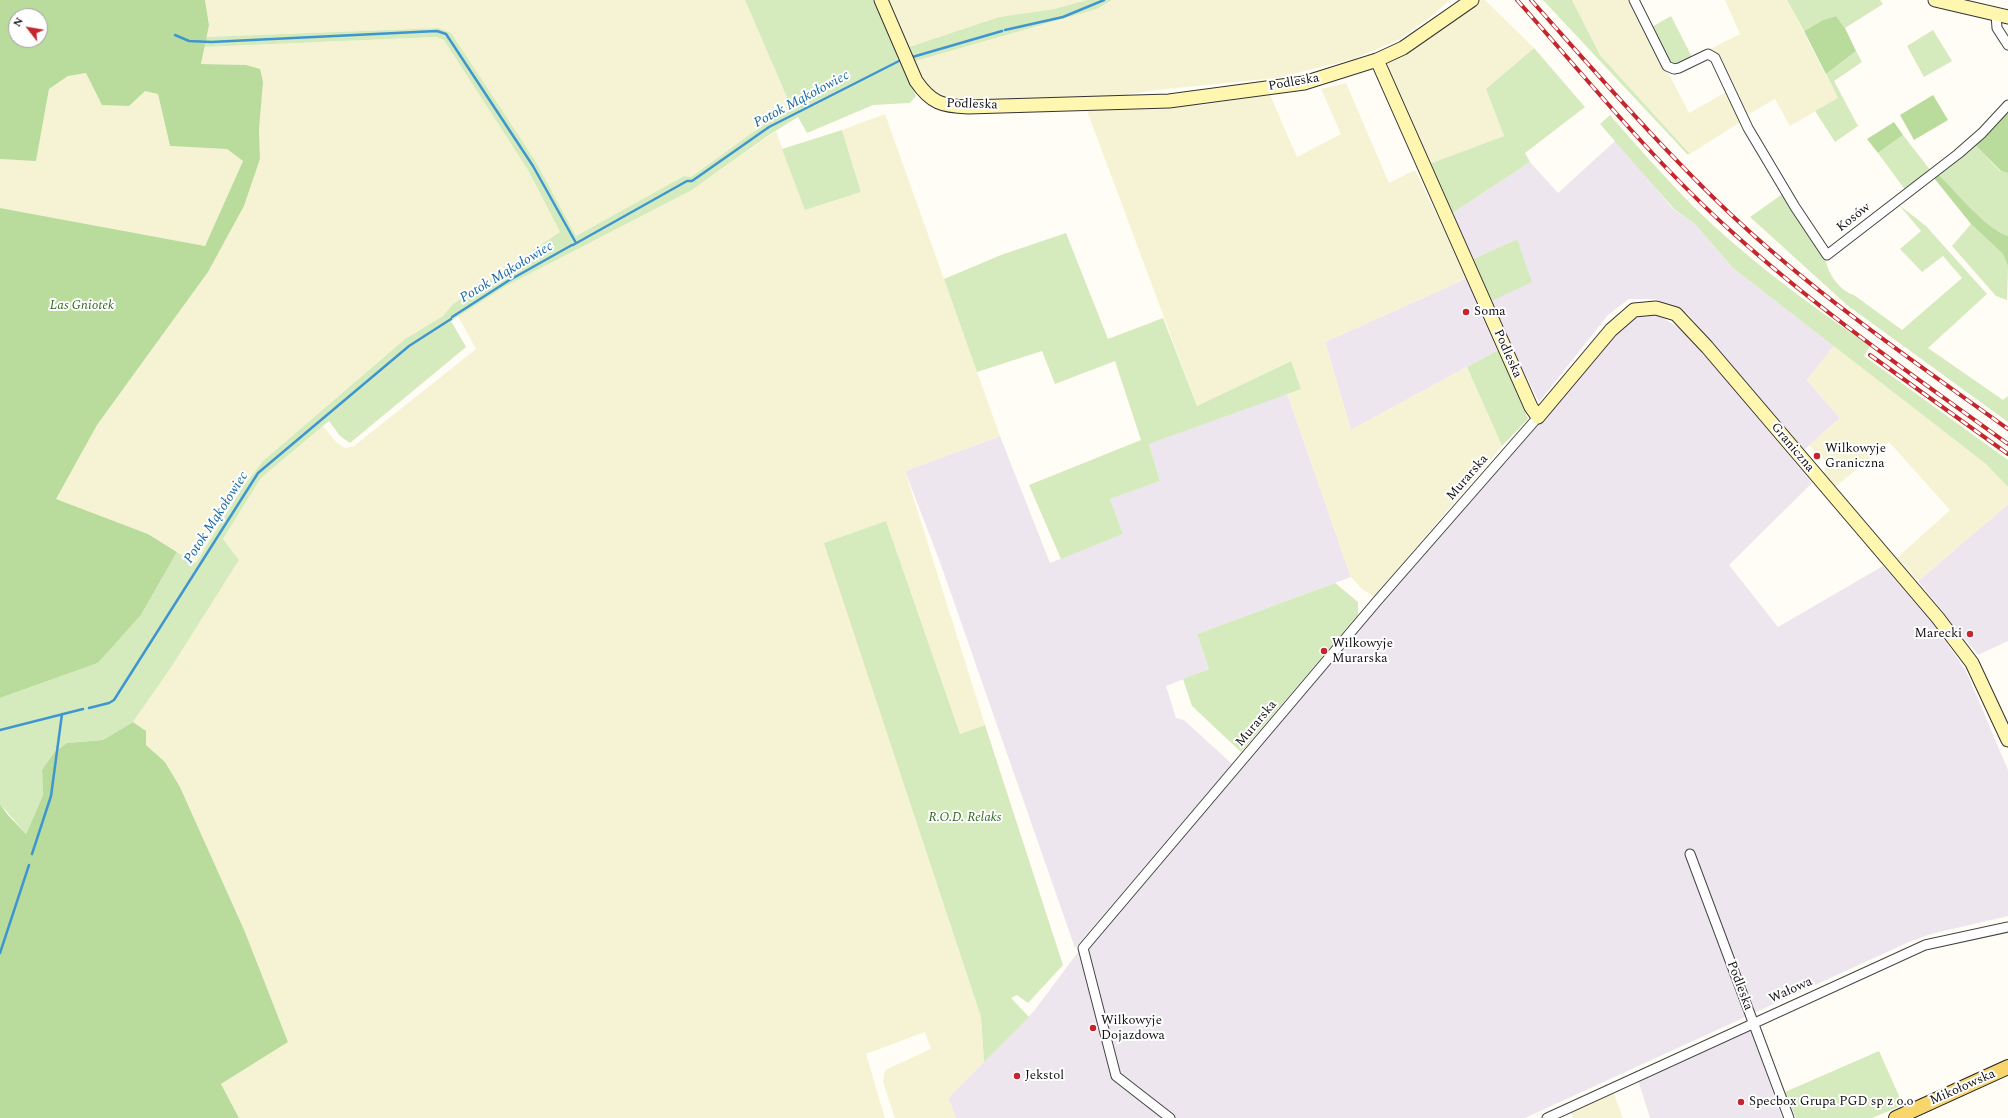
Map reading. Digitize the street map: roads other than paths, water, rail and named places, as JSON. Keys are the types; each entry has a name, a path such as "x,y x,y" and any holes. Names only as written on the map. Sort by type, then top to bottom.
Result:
{"main road":[{"name":"Mikołowska","path":"1896,1118 2008,1067"}],"street":[{"name":"Podleska","path":"881,0 916,81 923,92 934,101 948,106 1169,101 1304,83 1377,60 1531,407 1538,417"},
{"path":"1377,60 1403,48 1472,0"},
{"name":"Kosów","path":"1634,0 1667,66 1674,69 1679,68 1704,55 1712,55 1723,74 1748,128 1795,206 1828,255 1958,154 1982,133 2008,105"},
{"path":"1935,0 2002,16 1996,25 2008,45"},
{"name":"Graniczna","path":"1538,417 1611,330 1634,310 1656,308 1676,314 1702,342 1938,618 1972,663 2008,740"},
{"name":"Murarska","path":"1170,1118 1116,1076 1083,948 1378,600 1538,417"},
{"name":"Podleska","path":"1690,854 1789,1118"},
{"name":"Wałowa","path":"1547,1118 1925,945 2008,927"}],"waterway":[{"name":"Potok Mąkołowiec","path":"1005,30 1063,17 1104,0"},
{"path":"175,35 189,41 211,42 437,31 446,34 533,166 576,243"},
{"name":"Potok Mąkołowiec","path":"909,58 1002,31"},
{"name":"Potok Mąkołowiec","path":"573,245 687,181 692,181 769,127 899,61"},
{"name":"Potok Mąkołowiec","path":"452,317 508,281 572,245"},
{"name":"Potok Mąkołowiec","path":"89,708 109,703 114,700 258,473 409,346 451,319"},
{"name":"Potok Mąkołowiec","path":"0,730 83,709"},
{"path":"32,854 51,796 62,714"},
{"path":"0,953 29,865"}],"railway":[{"path":"1517,0 1648,149 1732,232 1765,261 1832,315 1902,368 2008,444"},
{"path":"1531,0 1685,169 1739,222 1803,278 1836,304 1904,355 2008,429"},
{"path":"1870,355 2008,454"}],"place":[{"name":"Soma","path":"1466,312"},
{"name":"Wilkowyje Graniczna","path":"1817,456"},
{"name":"Marecki","path":"1970,634"},
{"name":"Wilkowyje Murarska","path":"1324,651"},
{"name":"Wilkowyje Dojazdowa","path":"1093,1028"},
{"name":"Jekstol","path":"1017,1076"},
{"name":"Specbox Grupa PGD sp z o.o","path":"1741,1102"}],"park label":[{"name":"Las Gniotek","path":"82,306"},
{"name":"R.O.D. Relaks","path":"965,818"}]}
